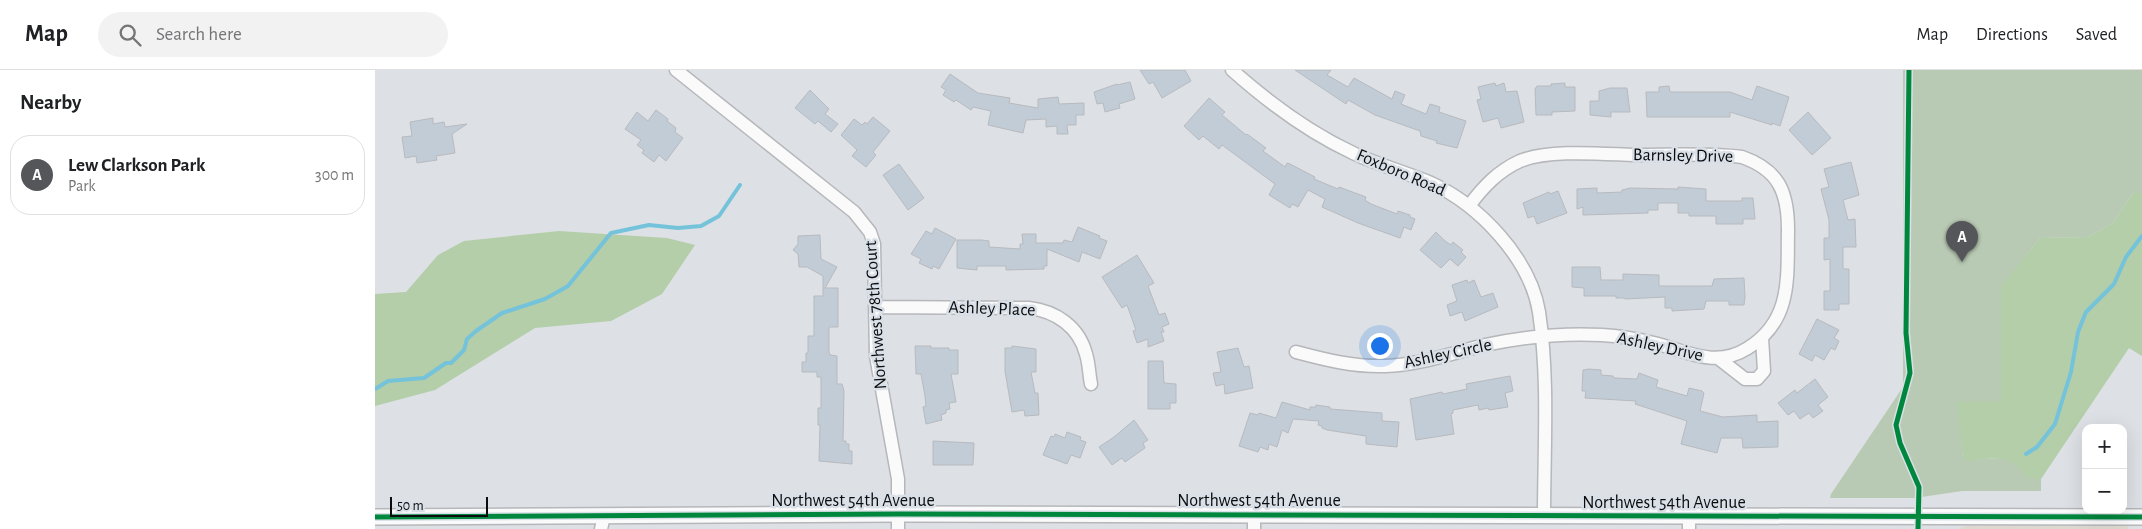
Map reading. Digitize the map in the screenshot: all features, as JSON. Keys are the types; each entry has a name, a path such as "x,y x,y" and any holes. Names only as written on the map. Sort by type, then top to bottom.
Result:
{"street":[{"name":"Northwest 78th Court","path":"676,70 775,147 862,219 870,232 874,244 877,367 898,478 898,522"},
{"name":"Foxboro Road","path":"1232,70 1260,95 1320,136 1353,154 1431,183 1469,206 1488,222 1504,241 1519,263 1539,312 1544,358 1545,516"},
{"name":"Barnsley Drive","path":"1469,206 1493,178 1507,168 1539,156 1729,155 1754,161 1766,168 1782,189 1788,215 1786,296 1777,318 1762,338 1742,351"},
{"name":"Ashley Place","path":"876,306 1029,308 1051,313 1073,329 1082,341 1091,384"},
{"name":"Ashley Drive","path":"1542,338 1576,335 1628,337 1701,358 1718,358 1742,351"},
{"name":"Ashley Circle","path":"1296,352 1331,362 1359,366 1387,366 1415,363 1488,345 1542,338"},
{"name":"Ashley Drive","path":"1718,358 1745,379 1757,378 1764,371 1762,338"},
{"name":"Northwest 54th Avenue","path":"375,518 603,523 1254,522 1545,516 1689,523 2142,517"}],"shaded area":[{"path":"1968,525 2128,525 2128,529 1958,529"}],"green space":[{"path":"1903,70 2142,70 2142,193 2133,193 2113,223 2088,237 2040,238 2001,287 2001,402 1957,402 1963,458 2005,459 2011,461 2031,477 2041,479 2041,491 1962,491 1915,498 1830,498 1903,387"},
{"path":"2133,193 2142,193 2142,356 2129,348 2041,479 2032,479 2024,475 2013,463 2006,460 1991,458 1967,461 1963,458 1956,402 2001,401 2001,286 2040,238 2088,237 2113,223"},
{"path":"559,231 667,238 695,245 662,294 611,321 535,328 435,390 375,406 375,294 406,292 438,255 464,241"}],"building":[{"path":"1140,70 1185,70 1191,81 1162,98 1153,82 1149,84"},
{"path":"1295,70 1331,70 1327,75 1348,87 1354,78 1392,99 1395,91 1405,95 1401,104 1426,114 1430,104 1440,107 1439,112 1466,121 1457,148 1436,143 1437,141 1421,136 1420,131 1375,115 1348,100 1346,104"},
{"path":"950,74 978,93 1010,98 1009,103 1038,108 1038,99 1058,97 1059,104 1084,103 1084,115 1076,115 1076,125 1067,125 1068,134 1057,134 1057,126 1046,127 1046,119 1026,120 1023,133 988,125 991,111 973,107 971,110 956,100 954,102 943,95 946,90 941,87"},
{"path":"1130,82 1135,99 1119,104 1120,108 1105,112 1103,103 1097,104 1094,92 1117,84"},
{"path":"1495,83 1496,86 1504,83 1506,92 1517,91 1524,122 1501,128 1498,118 1483,122 1477,100 1481,99 1478,87"},
{"path":"1565,83 1565,87 1575,87 1575,111 1552,112 1552,115 1536,115 1535,89 1537,86"},
{"path":"1669,86 1670,92 1730,92 1752,100 1757,86 1789,97 1780,126 1730,112 1730,117 1647,117 1646,92 1659,92 1659,87"},
{"path":"1610,88 1627,88 1630,112 1611,112 1611,117 1590,115 1590,101 1599,101 1599,91"},
{"path":"810,90 829,109 825,114 838,124 831,132 818,121 815,124 795,108"},
{"path":"1209,98 1225,112 1222,115 1246,135 1266,148 1263,151 1285,167 1287,163 1290,164 1315,177 1314,179 1338,189 1339,187 1366,197 1365,200 1371,204 1397,214 1398,211 1410,215 1410,217 1415,219 1411,230 1404,227 1400,238 1358,223 1322,207 1325,199 1308,190 1298,207 1292,204 1290,208 1269,195 1275,184 1222,145 1219,149 1203,136 1199,140 1184,126"},
{"path":"656,110 668,119 667,121 676,128 675,132 683,138 666,161 659,155 654,162 642,153 644,150 637,145 641,140 625,129 637,112 648,121"},
{"path":"1808,112 1831,138 1812,155 1789,130"},
{"path":"873,117 890,131 873,152 876,155 866,167 852,156 857,150 841,135 854,119 862,125 865,122 867,124"},
{"path":"433,118 433,124 444,122 445,127 467,124 452,134 455,153 436,156 437,160 417,163 416,156 405,158 402,137 412,136 410,122"},
{"path":"1851,162 1859,195 1843,200 1848,220 1855,219 1856,247 1843,247 1843,269 1849,269 1849,304 1839,304 1839,310 1824,310 1824,291 1830,291 1830,259 1824,260 1824,238 1829,238 1829,220 1821,189 1829,187 1824,169"},
{"path":"899,164 924,198 908,210 883,175"},
{"path":"1678,187 1706,189 1706,201 1742,201 1742,198 1753,198 1755,219 1743,219 1743,224 1716,224 1716,216 1689,216 1689,213 1678,213 1678,203 1658,203 1658,210 1648,210 1648,213 1583,215 1583,207 1577,209 1577,189 1597,188 1597,193 1622,192 1622,190 1630,188 1678,189"},
{"path":"1558,191 1567,213 1537,224 1534,216 1528,218 1523,203 1549,192 1550,194"},
{"path":"1078,227 1107,241 1100,259 1082,252 1079,262 1047,249 1047,266 1044,266 1044,269 1006,270 1006,266 977,266 977,270 957,268 957,240 989,241 989,247 1020,249 1020,244 1023,244 1022,234 1036,234 1036,243 1063,243 1064,240 1072,242"},
{"path":"935,228 956,239 939,269 933,266 932,269 919,263 921,259 911,254 926,231 932,234"},
{"path":"1436,232 1451,245 1453,242 1463,250 1461,252 1466,257 1458,266 1450,259 1441,268 1420,250"},
{"path":"820,235 821,259 837,267 825,288 838,288 838,327 829,327 829,352 830,355 837,356 837,384 842,384 844,391 843,441 849,444 849,451 852,451 852,464 819,461 820,425 818,425 818,408 821,408 821,377 817,377 817,372 802,372 802,362 806,362 806,353 808,353 808,336 814,336 814,296 823,296 823,276 807,267 799,267 798,254 793,250 798,244 798,236"},
{"path":"1137,255 1154,283 1148,286 1159,315 1165,313 1169,324 1162,327 1164,332 1161,332 1164,341 1148,347 1148,339 1137,343 1133,331 1136,330 1127,305 1122,308 1102,277"},
{"path":"1572,267 1600,267 1601,280 1623,280 1623,274 1659,275 1659,286 1712,286 1714,279 1744,278 1744,305 1729,305 1729,301 1706,301 1704,309 1672,311 1672,308 1665,308 1665,297 1625,299 1616,298 1616,296 1584,296 1584,288 1572,287"},
{"path":"1467,280 1468,283 1474,280 1481,297 1493,293 1498,307 1465,321 1462,312 1450,316 1447,305 1457,301 1452,285"},
{"path":"1817,319 1839,330 1834,338 1839,341 1835,350 1831,348 1824,360 1815,355 1812,361 1799,354"},
{"path":"915,346 958,350 958,374 951,374 956,402 949,403 950,409 941,415 942,420 926,424 923,407 926,406 925,396 921,374 916,374"},
{"path":"1012,346 1036,349 1036,372 1031,372 1035,393 1038,393 1039,415 1025,416 1024,410 1012,412 1005,371 1005,348 1012,348"},
{"path":"1238,348 1244,367 1249,366 1253,388 1225,394 1224,384 1216,386 1213,373 1221,372 1217,352"},
{"path":"1148,361 1163,361 1164,383 1176,384 1176,403 1170,403 1170,409 1148,409"},
{"path":"1583,370 1601,370 1601,375 1613,376 1614,378 1637,379 1639,373 1658,380 1656,387 1687,396 1689,388 1702,391 1704,393 1700,411 1723,417 1757,415 1757,422 1778,421 1778,447 1743,448 1742,438 1721,438 1717,453 1681,444 1687,421 1635,404 1636,401 1585,398 1586,391 1582,391"},
{"path":"1510,376 1513,391 1505,393 1508,407 1479,410 1478,405 1453,410 1451,414 1454,434 1416,440 1410,399 1467,389 1466,384"},
{"path":"1815,379 1828,397 1818,405 1823,411 1813,418 1809,413 1800,419 1794,411 1788,415 1778,403 1795,390 1797,393"},
{"path":"1282,402 1310,410 1310,407 1316,407 1316,405 1330,407 1330,409 1382,413 1382,421 1399,422 1397,447 1366,444 1366,436 1327,430 1318,425 1319,421 1293,419 1288,433 1282,430 1277,447 1269,444 1268,450 1260,447 1258,452 1239,446 1250,413 1258,415 1259,413 1276,418"},
{"path":"1134,420 1148,440 1143,443 1145,448 1125,462 1122,458 1112,465 1099,447"},
{"path":"1067,432 1081,437 1080,440 1086,442 1080,458 1071,455 1067,464 1043,455 1051,436 1054,437 1055,434 1065,438"},
{"path":"933,441 974,443 973,465 933,465"}],"waterway":[{"path":"375,389 388,381 424,378 446,363 451,363 464,350 467,339 502,313 545,299 568,286 611,233 649,225 678,228 701,226 719,216 740,185"},
{"path":"2026,454 2037,447 2055,424 2071,372 2078,332 2086,312 2114,284 2126,257 2142,236"}],"cycle path":[{"path":"1909,70 1906,333 1910,373 1896,425 1900,443 1919,487 1918,529"},
{"path":"375,517 898,514 2142,517"}],"place":[{"name":"Lew Clarkson Park","path":"1962,262"}]}
